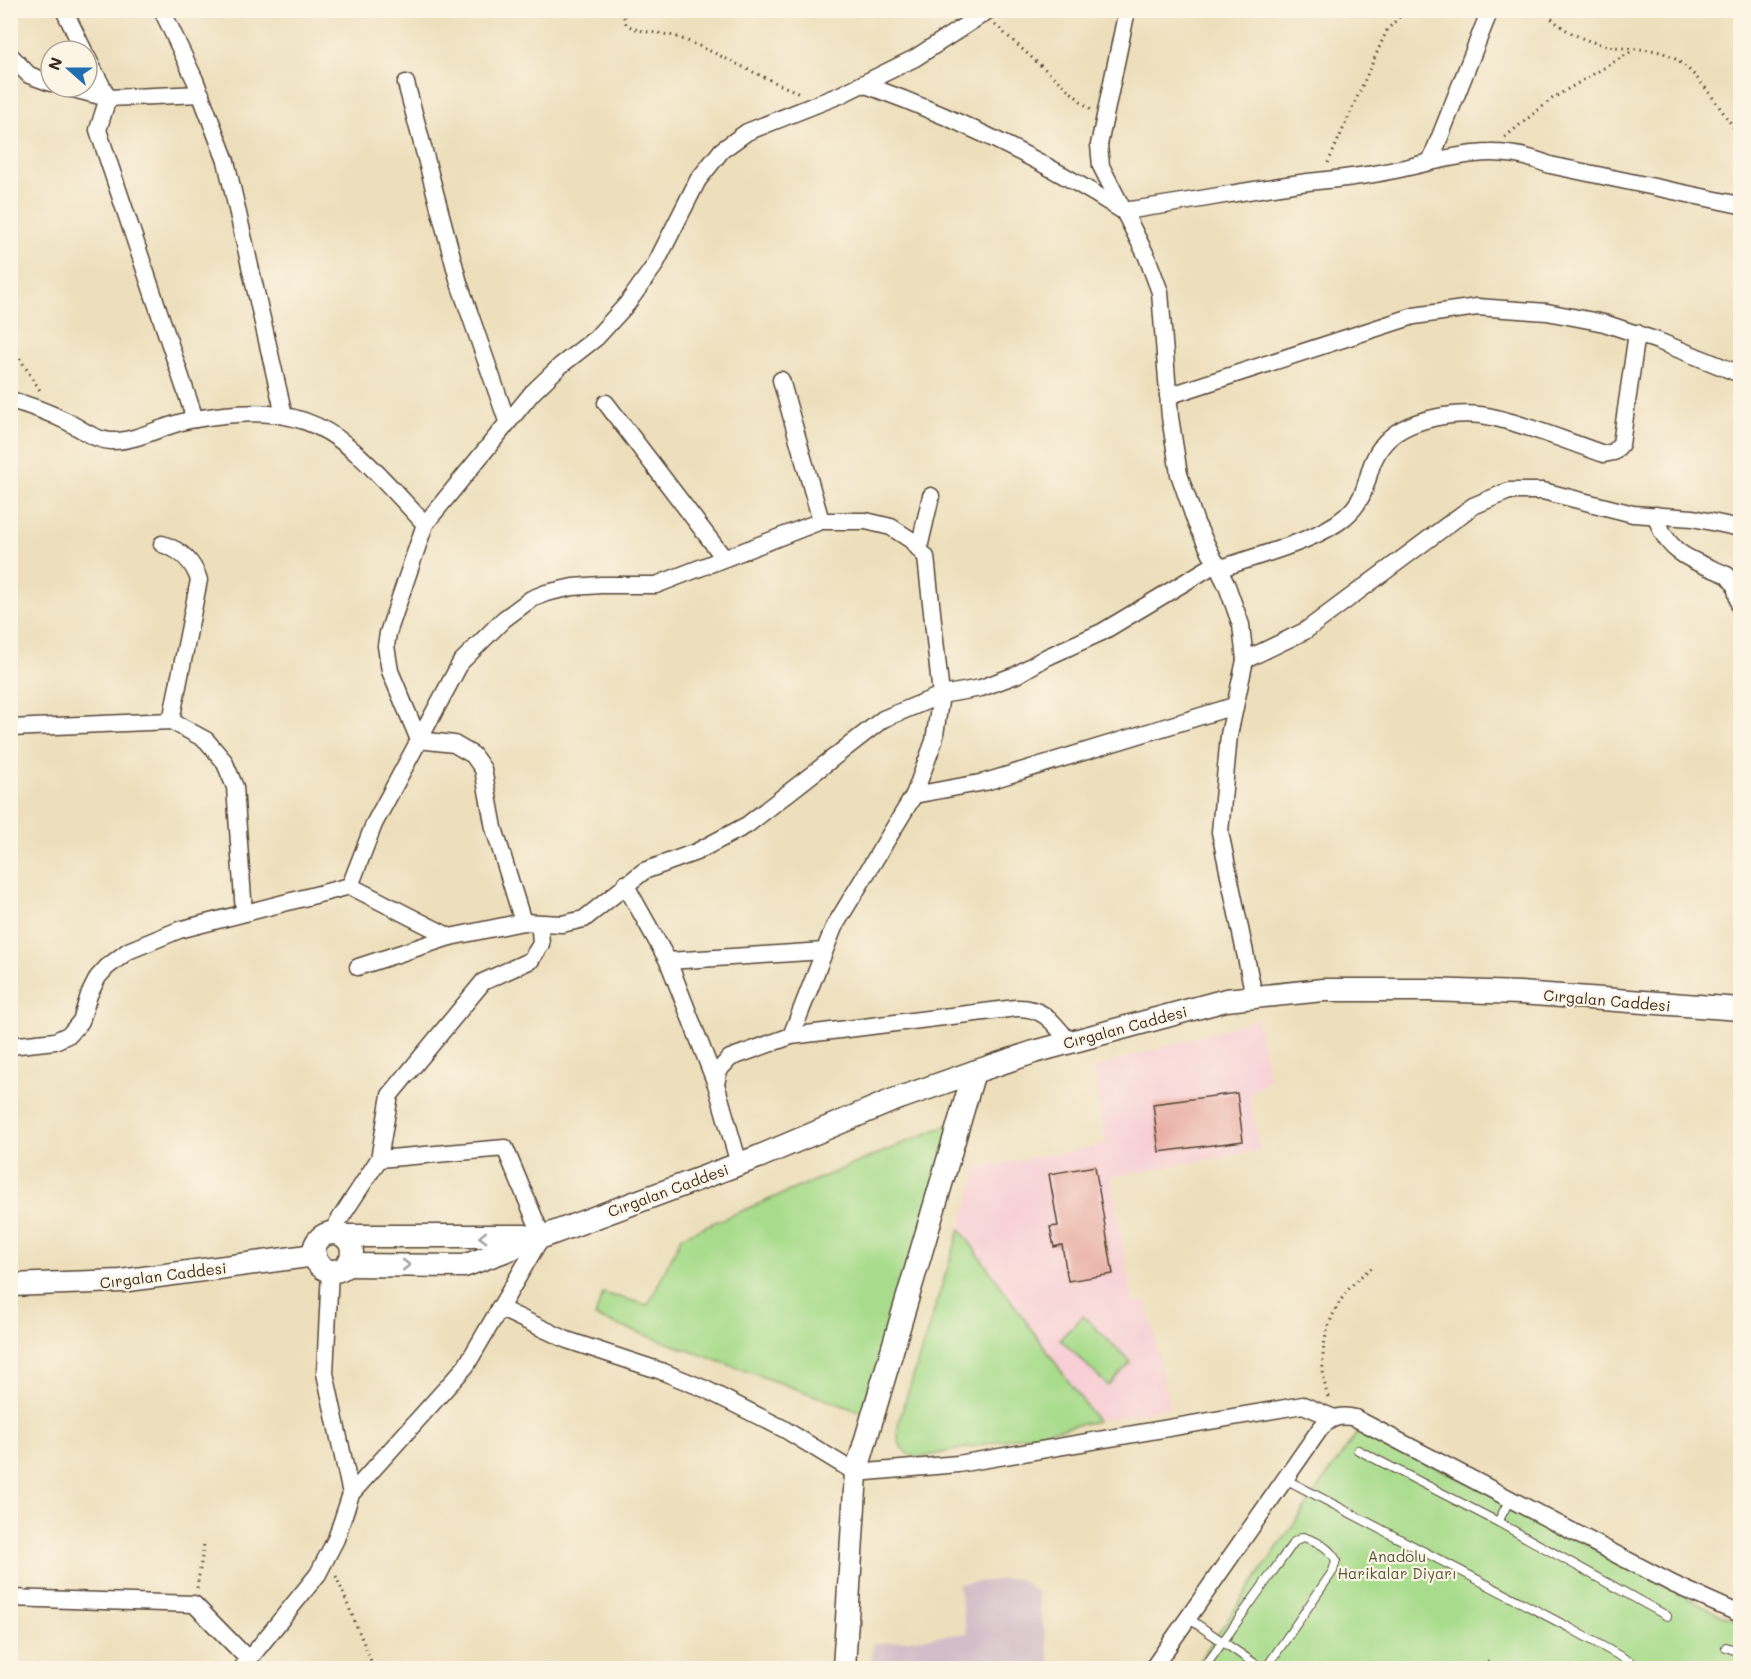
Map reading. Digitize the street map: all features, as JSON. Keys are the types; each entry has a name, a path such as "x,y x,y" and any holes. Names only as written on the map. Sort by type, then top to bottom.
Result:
{"street":[{"path":"64,10 78,39"},
{"path":"162,10 201,94 226,161 284,415"},
{"path":"1127,10 1099,145 1101,166 1147,257 1160,292 1168,396 1179,474 1196,523 1218,566 1241,625 1245,660 1234,706 1224,772 1220,832 1254,996"},
{"path":"1430,162 1490,10"},
{"path":"419,740 390,671 386,646 388,633 425,524 507,422 560,366 596,338 627,304 655,265 686,200 711,161 747,132 864,84 915,58 987,13"},
{"path":"10,55 29,75 39,79"},
{"path":"99,80 108,98 98,130 195,419"},
{"path":"406,83 459,283 507,422"},
{"path":"864,84 992,136 1063,174 1123,211 1370,175 1462,154 1491,151 1521,155 1550,165 1740,205"},
{"path":"99,96 108,98 201,94"},
{"path":"1168,396 1414,316 1457,309 1497,307 1547,312 1637,333 1740,374"},
{"path":"358,967 450,937 530,923 562,924 584,918 602,907 625,884 644,871 696,852 747,825 883,719 941,695 981,688 1016,675 1047,657 1102,632 1218,566 1334,526 1359,502 1368,485 1375,456 1387,440 1401,430 1428,421 1463,416 1495,417 1604,454 1614,452 1621,444 1637,333"},
{"path":"781,380 821,521"},
{"path":"10,400 65,420 99,439 116,441 195,419 232,414 284,415 313,423 339,439 368,464 425,524"},
{"path":"606,403 724,558"},
{"path":"1245,660 1305,631 1473,506 1496,494 1520,489 1543,490 1633,514 1693,518 1740,528"},
{"path":"919,548 931,496"},
{"path":"1656,515 1664,538 1675,551 1727,575 1732,580 1740,608"},
{"path":"350,886 374,824 460,662 504,619 531,599 559,589 582,586 656,585 821,521 844,519 879,523 902,533 926,557 941,695 934,741 914,795 834,927 791,1036"},
{"path":"162,544 181,552 188,559 199,580 171,721"},
{"path":"914,795 985,782 1234,706"},
{"path":"10,728 171,721 206,740 224,761 237,802 244,913"},
{"path":"351,1494 324,1373 331,1264 318,1241 337,1235 379,1159 390,1095 483,982 531,960 541,944 541,937 530,923 494,828 483,769 472,755 454,744 419,740"},
{"path":"625,884 668,961 716,1084 739,1164"},
{"path":"10,1047 55,1041 70,1034 81,1021 89,995 98,977 106,967 128,951 179,930 350,886 450,937"},
{"path":"668,961 824,951"},
{"name":"Cırgalan Caddesi","path":"10,1285 121,1281 331,1264 464,1266 739,1164 891,1101 974,1072 1069,1042 1198,1007 1254,996 1323,990 1474,991 1740,1009"},
{"path":"716,1084 719,1070 730,1058 791,1036 1025,1008 1048,1016 1069,1042"},
{"path":"844,1668 856,1473 974,1072"},
{"path":"10,1598 194,1604 246,1664 306,1590 328,1557 351,1494 466,1366 542,1236 504,1148 379,1159"},
{"path":"331,1264 352,1257 352,1247 337,1235"},
{"name":"Cırgalan Caddesi","path":"337,1235 542,1236"},
{"path":"499,1308 567,1340 661,1371 705,1389 784,1429 856,1473 958,1464 1303,1405 1334,1418 1355,1418 1512,1497 1673,1584 1740,1614"},
{"path":"1154,1668 1320,1429 1334,1418"}],"lane":[{"path":"1358,1450 1498,1522 1667,1616"},
{"path":"1285,1479 1570,1628 1641,1668"},
{"path":"1498,1522 1512,1497"},
{"path":"1204,1668 1294,1542 1303,1537 1313,1540 1331,1552 1336,1560 1333,1571 1266,1668"},
{"path":"1188,1618 1261,1668"},
{"path":"1726,1647 1740,1652"}],"path":[{"path":"1320,181 1387,30 1406,10"},
{"path":"1543,10 1565,30 1582,39 1606,46 1660,52 1686,67 1740,136"},
{"path":"622,11 626,24 635,29 663,33 684,40 756,75 823,102"},
{"path":"987,13 1104,121"},
{"path":"1491,151 1534,112 1635,49"},
{"path":"10,343 29,375 65,420"},
{"path":"1334,1418 1322,1380 1327,1331 1343,1294 1373,1267"},
{"path":"194,1604 204,1544"},
{"path":"328,1557 374,1668"},
{"path":"1464,1668 1489,1662 1492,1668"}],"shaded area":[{"path":"1257,1019 1269,1079 1249,1094 1260,1150 1111,1177 1133,1303 1147,1301 1169,1407 1097,1421 960,1229 979,1167 1106,1145 1094,1068"},
{"path":"1018,1578 1037,1592 1051,1668 870,1668 873,1644 967,1633 958,1584"}],"green space":[{"path":"964,1118 872,1416 595,1317 603,1293 648,1305 682,1236"},
{"path":"960,1229 1097,1421 918,1458 906,1453 903,1449 898,1439 899,1421"},
{"path":"1083,1316 1131,1362 1108,1386 1060,1339"},
{"name":"Anadolu Harikalar Diyarı","path":"1359,1430 1479,1488 1723,1616 1740,1622 1740,1668 1194,1668"}],"building":[{"path":"1237,1093 1243,1141 1159,1152 1153,1104"},
{"path":"1095,1166 1113,1274 1068,1281 1062,1245 1054,1247 1050,1227 1058,1226 1049,1174"}]}
